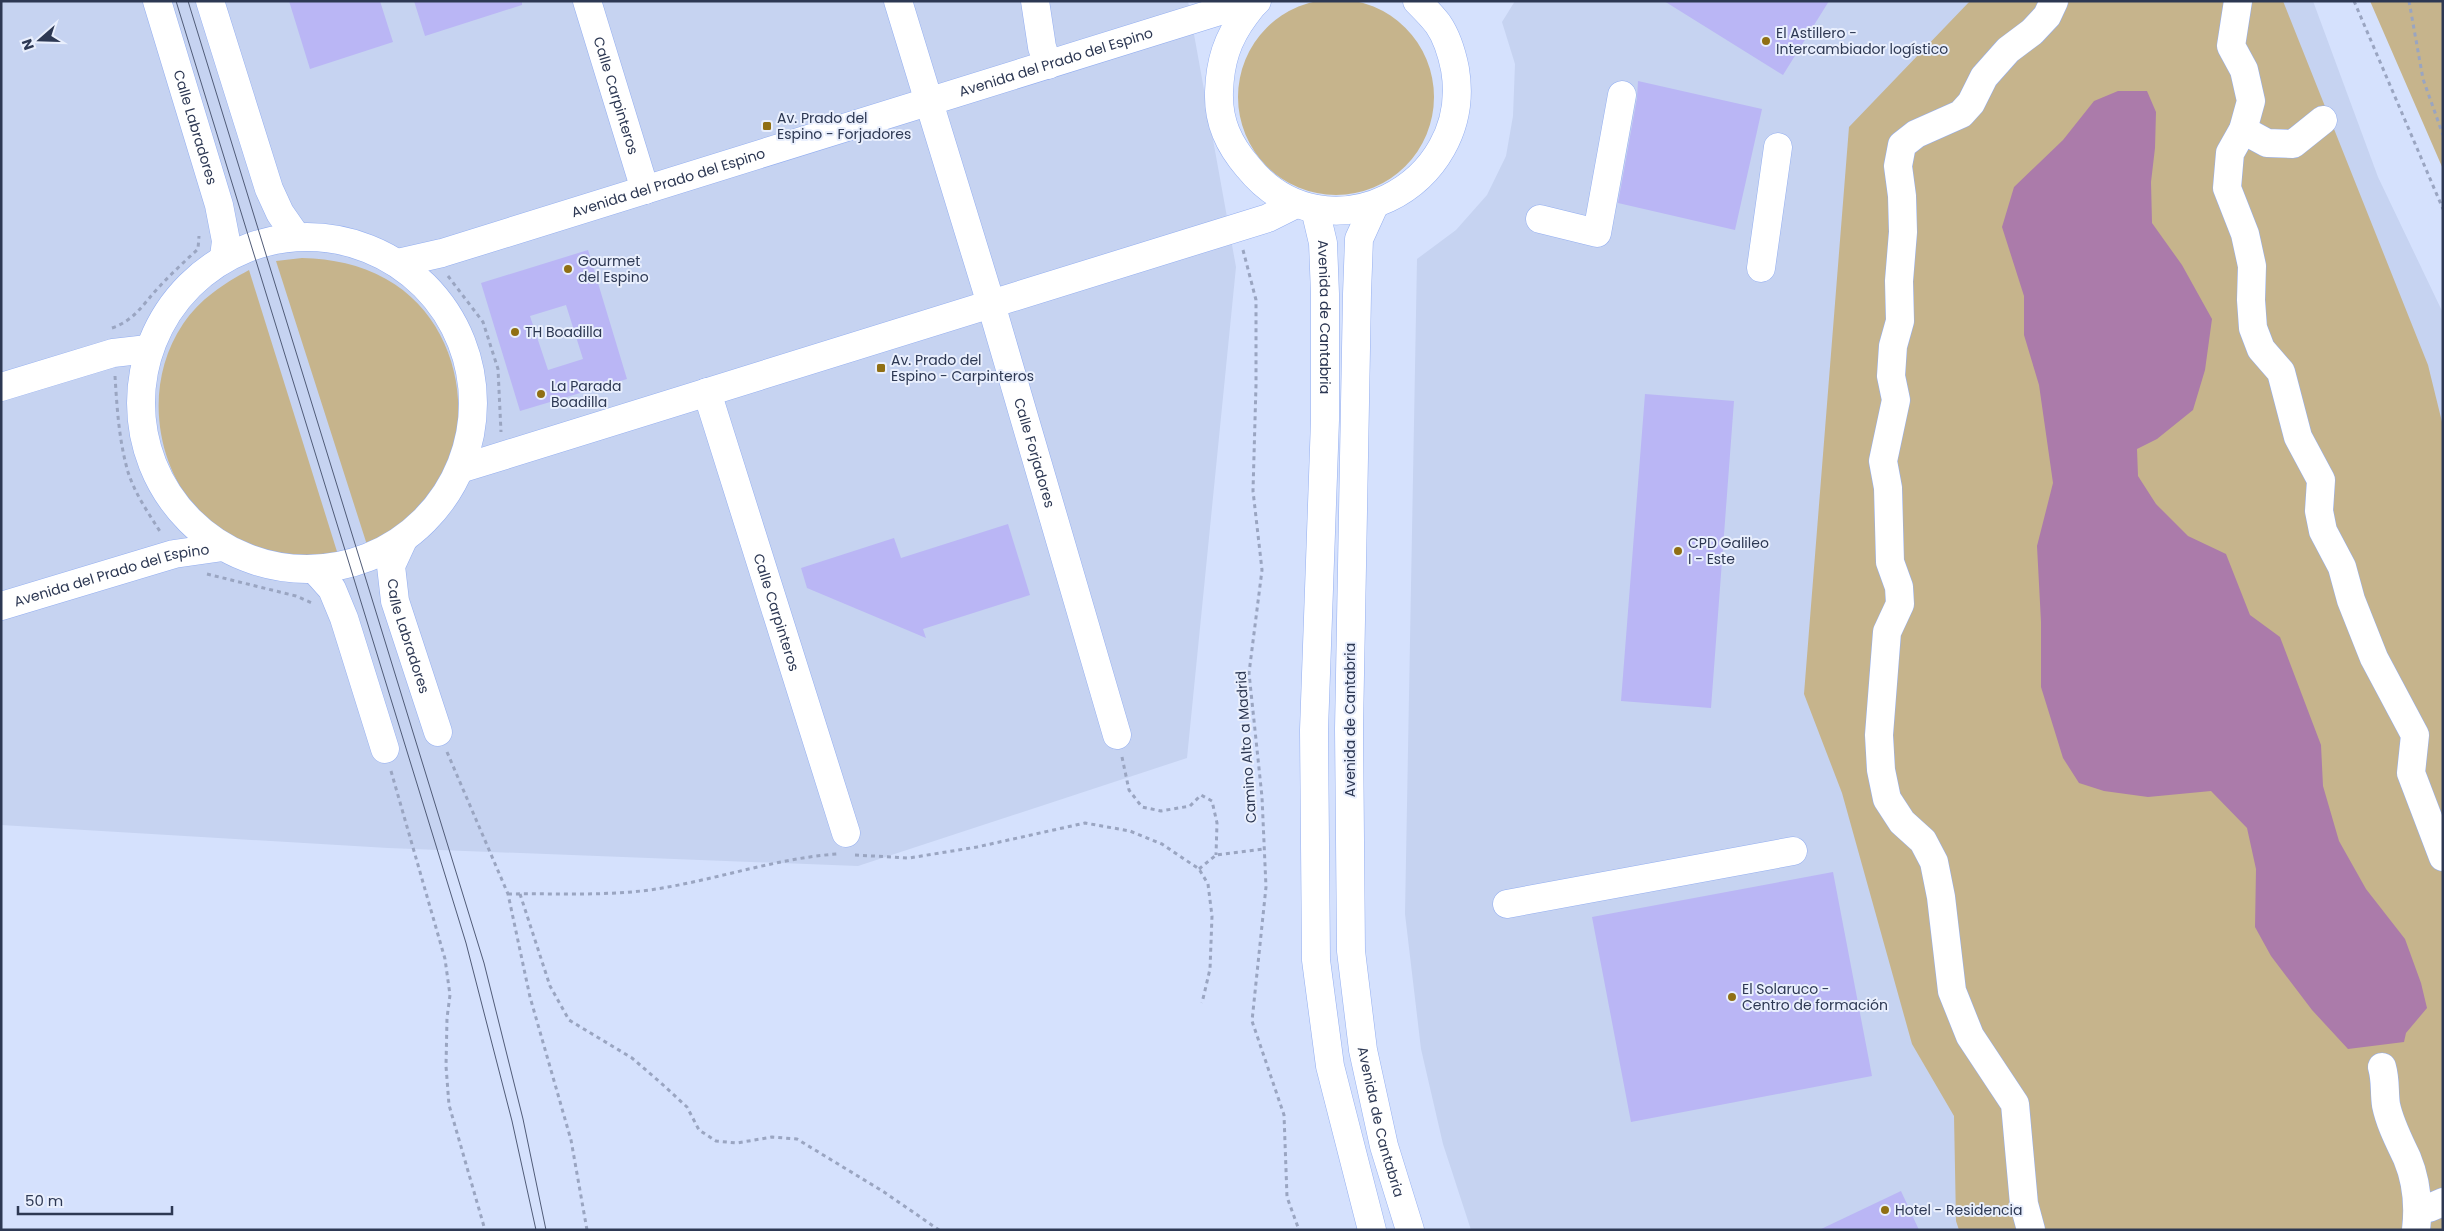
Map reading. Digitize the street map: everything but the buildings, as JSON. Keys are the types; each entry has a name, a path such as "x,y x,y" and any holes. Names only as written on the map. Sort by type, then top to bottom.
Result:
{"street":[{"name":"Calle Labradores","path":"157,1 219,205 226,242 224,257"},
{"path":"210,1 269,189 280,213 296,236"},
{"name":"Calle Carpinteros","path":"587,1 645,190"},
{"name":"Calle Forjadores","path":"898,1 991,304 1117,735"},
{"path":"1035,1 1042,47 1048,65"},
{"path":"1256,2 1232,33 1220,68 1218,108 1231,147 1261,184 1305,206 1339,211 1374,206 1415,183 1438,157 1454,120 1458,87 1442,13 1417,1"},
{"path":"2031,1230 2024,1204 2015,1104 1970,1036 1952,991 1941,897 1934,862 1924,841 1902,822 1887,799 1881,770 1879,735 1887,632 1900,604 1898,587 1890,562 1888,488 1883,461 1896,400 1892,376 1893,346 1900,321 1898,281 1903,232 1902,196 1898,166 1902,145 1916,134 1961,114 1971,103 1984,77 2008,50 2032,32 2047,16 2054,1"},
{"path":"2238,1 2232,46 2244,70 2250,101 2243,130 2230,153 2228,188 2244,234 2252,266 2251,300 2253,328 2261,349 2281,372 2298,438 2321,480 2319,511 2323,531 2342,567 2351,600 2374,658 2414,735 2411,773 2443,857"},
{"name":"Avenida del Prado del Espino","path":"398,264 442,253 1256,2"},
{"path":"1540,219 1598,232 1622,94"},
{"path":"2243,130 2267,143 2294,144 2323,120"},
{"path":"1761,268 1778,147"},
{"path":"460,469 1305,206"},
{"name":"Avenida de Cantabria","path":"1305,206 1323,243 1326,294 1325,429 1314,730 1316,960 1330,1066 1372,1230"},
{"name":"Avenida de Cantabria","path":"1374,206 1359,239 1357,294 1349,729 1351,950 1363,1050 1384,1146 1410,1230"},
{"path":"296,236 350,241 398,264 441,304 466,355 473,413 460,469 436,508 403,540 360,561 315,570 267,565 223,547 179,510 150,461 140,405 148,349 178,296 224,257 252,245 296,236"},
{"path":"1,387 110,341 148,349"},
{"name":"Calle Carpinteros","path":"707,392 846,848"},
{"name":"Calle Labradores","path":"403,540 391,566 395,601 438,732"},
{"name":"Avenida del Prado del Espino","path":"1,606 174,554 223,547"},
{"path":"315,570 332,589 344,618 385,749"},
{"path":"1507,904 1793,851"},
{"path":"2382,1067 2386,1083 2386,1104 2397,1140 2407,1159 2426,1213"}],"path":[{"path":"2354,1 2443,209"},
{"path":"2409,1 2423,79 2443,135"},
{"name":"Camino Alto a Madrid","path":"1238,227 1256,300 1253,491 1262,570 1249,673 1262,797 1266,887 1252,1021 1284,1115 1287,1197 1299,1230"},
{"path":"174,554 142,501 129,473 117,416 110,341 124,324 137,314 157,289 198,249 200,231"},
{"path":"442,253 449,280 457,286 483,322 498,369 502,455"},
{"path":"205,574 296,596 314,604"},
{"path":"438,732 508,894 530,997 571,1140 587,1230"},
{"path":"1117,735 1129,790 1142,806 1161,812 1190,806 1201,795 1212,800 1217,823 1216,855"},
{"path":"385,749 445,959 450,995 446,1018 448,1105 484,1230"},
{"path":"508,894 585,894 666,888 846,848 909,858 977,848 1085,823 1130,831 1162,844 1199,869 1208,884 1212,916 1210,969 1202,1003"},
{"path":"1199,869 1216,855 1264,849"},
{"path":"520,894 550,986 570,1020 632,1058 687,1107 699,1130 716,1140 736,1143 772,1137 797,1139 884,1192 938,1230"}],"shaded area":[{"path":"1336,-1 1364,3 1382,11 1398,21 1412,35 1430,69 1434,97 1430,125 1422,143 1412,159 1398,173 1364,191 1336,195 1308,191 1290,183 1274,173 1260,159 1242,125 1238,97 1242,69 1250,51 1260,35 1274,21 1308,3"},
{"path":"1,1 1188,1 1236,267 1187,758 858,866 388,848 1,825"},
{"path":"1515,1 2313,1 2378,177 2443,313 2443,1230 1471,1230 1443,1144 1421,1049 1405,914 1417,259 1456,230 1487,195 1506,156 1513,116 1515,64 1502,22"},
{"path":"1970,1 2283,1 2428,365 2443,426 2443,1230 1959,1230 1956,1221 1954,1116 1912,1044 1842,793 1804,694 1849,127"},
{"path":"2370,1 2443,1 2443,169"},
{"path":"2118,91 2147,91 2156,112 2155,148 2151,182 2152,223 2182,265 2212,319 2205,370 2193,410 2157,439 2137,449 2138,476 2156,504 2188,536 2226,554 2250,615 2280,637 2321,745 2323,786 2339,841 2366,889 2405,939 2421,983 2427,1008 2406,1033 2404,1042 2348,1049 2312,1010 2271,956 2255,927 2256,869 2247,828 2211,791 2148,797 2104,791 2079,783 2063,758 2041,687 2041,622 2037,546 2053,483 2039,385 2024,335 2024,296 2002,227 2014,187 2063,140 2094,101"},
{"path":"302,258 335,261 356,266 386,279 414,300 435,326 449,356 457,389 458,423 452,456 438,487 413,519 368,548 276,261"},
{"path":"249,270 339,558 305,559 280,557 236,542 208,521 185,494 169,462 160,428 159,392 167,357 183,324 197,307 221,287"}],"tram line":[{"path":"176,1 466,943 512,1121 536,1230"},
{"path":"188,1 484,963 523,1119 546,1230"}],"place":[{"name":"El Astillero - Intercambiador logístico","path":"1766,41"},
{"name":"Av. Prado del Espino - Forjadores","path":"767,126"},
{"name":"Gourmet del Espino","path":"568,269"},
{"name":"TH Boadilla","path":"515,332"},
{"name":"Av. Prado del Espino - Carpinteros","path":"881,368"},
{"name":"La Parada Boadilla","path":"541,394"},
{"name":"CPD Galileo I - Este","path":"1678,551"},
{"name":"El Solaruco - Centro de formación","path":"1732,997"},
{"name":"Hotel - Residencia","path":"1885,1210"}]}
